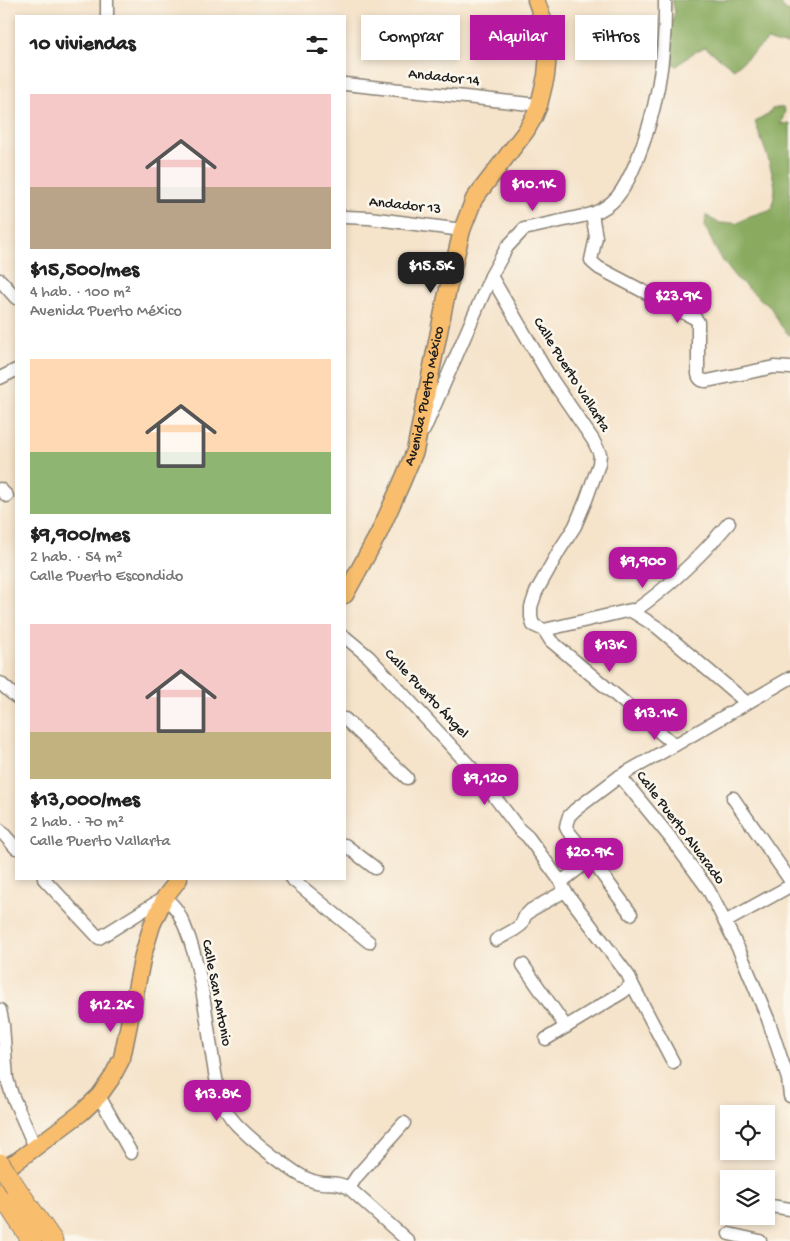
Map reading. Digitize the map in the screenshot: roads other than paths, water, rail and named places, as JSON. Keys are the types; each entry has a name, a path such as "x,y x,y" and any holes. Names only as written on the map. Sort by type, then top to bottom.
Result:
{"highway":[{"path":"0,1163 5,1191 32,1241"},
{"path":"5,1191 53,1241"}],"main road":[{"name":"Avenida Puerto México","path":"346,593 379,533 415,451 445,302 462,230 474,199 526,131 539,105 546,76 548,54 545,25 536,0"},
{"path":"0,1170 17,1161 81,1113 99,1096 111,1079 122,1058 143,954 152,925 164,897 178,880"}],"street":[{"path":"106,15 107,0"},
{"path":"415,451 491,276 507,247 524,229 592,214 602,210 618,196 629,180 643,145 661,75 665,29 665,0"},
{"name":"Andador 14","path":"346,84 539,105"},
{"path":"592,214 596,237 591,260 593,263 599,268 696,319 698,322 698,377 701,380 707,381 780,366 790,368"},
{"name":"Andador 13","path":"346,217 370,218 462,230"},
{"name":"Calle Puerto Vallarta","path":"491,276 548,374 593,440 600,454 595,478 575,526 532,600 531,617 533,624 544,630 551,641 675,745"},
{"path":"0,280 15,297"},
{"path":"0,378 15,370"},
{"path":"633,612 675,579 709,547 729,523"},
{"path":"544,630 631,610 657,627 747,703"},
{"name":"Calle Puerto Ángel","path":"346,637 369,657 478,774 528,837 628,975 628,988 673,1062"},
{"name":"Calle Puerto Alvarado","path":"591,859 566,827 569,816 574,810 620,776 790,678"},
{"path":"0,683 15,696"},
{"path":"346,720 406,778"},
{"name":"Calle Puerto Alvarado","path":"620,776 669,836 708,889 757,991 788,1079 790,1096"},
{"path":"733,798 790,880"},
{"path":"0,830 15,847"},
{"path":"346,846 375,868"},
{"path":"496,940 521,925 525,916 531,910 563,886 591,859 630,914"},
{"path":"45,880 99,938 164,897"},
{"path":"293,880 369,942"},
{"path":"725,922 790,886"},
{"name":"Calle San Antonio","path":"164,897 179,912 193,948 217,1086 226,1110 237,1125 264,1150 313,1182 341,1184 349,1188 408,1241"},
{"path":"523,965 566,1027"},
{"path":"546,1039 556,1035 628,988"},
{"path":"0,1010 7,1079 35,1147"},
{"path":"99,1096 131,1153"},
{"path":"349,1188 357,1176 404,1122"},
{"path":"775,1207 790,1209"},
{"path":"729,1234 760,1241"}]}
